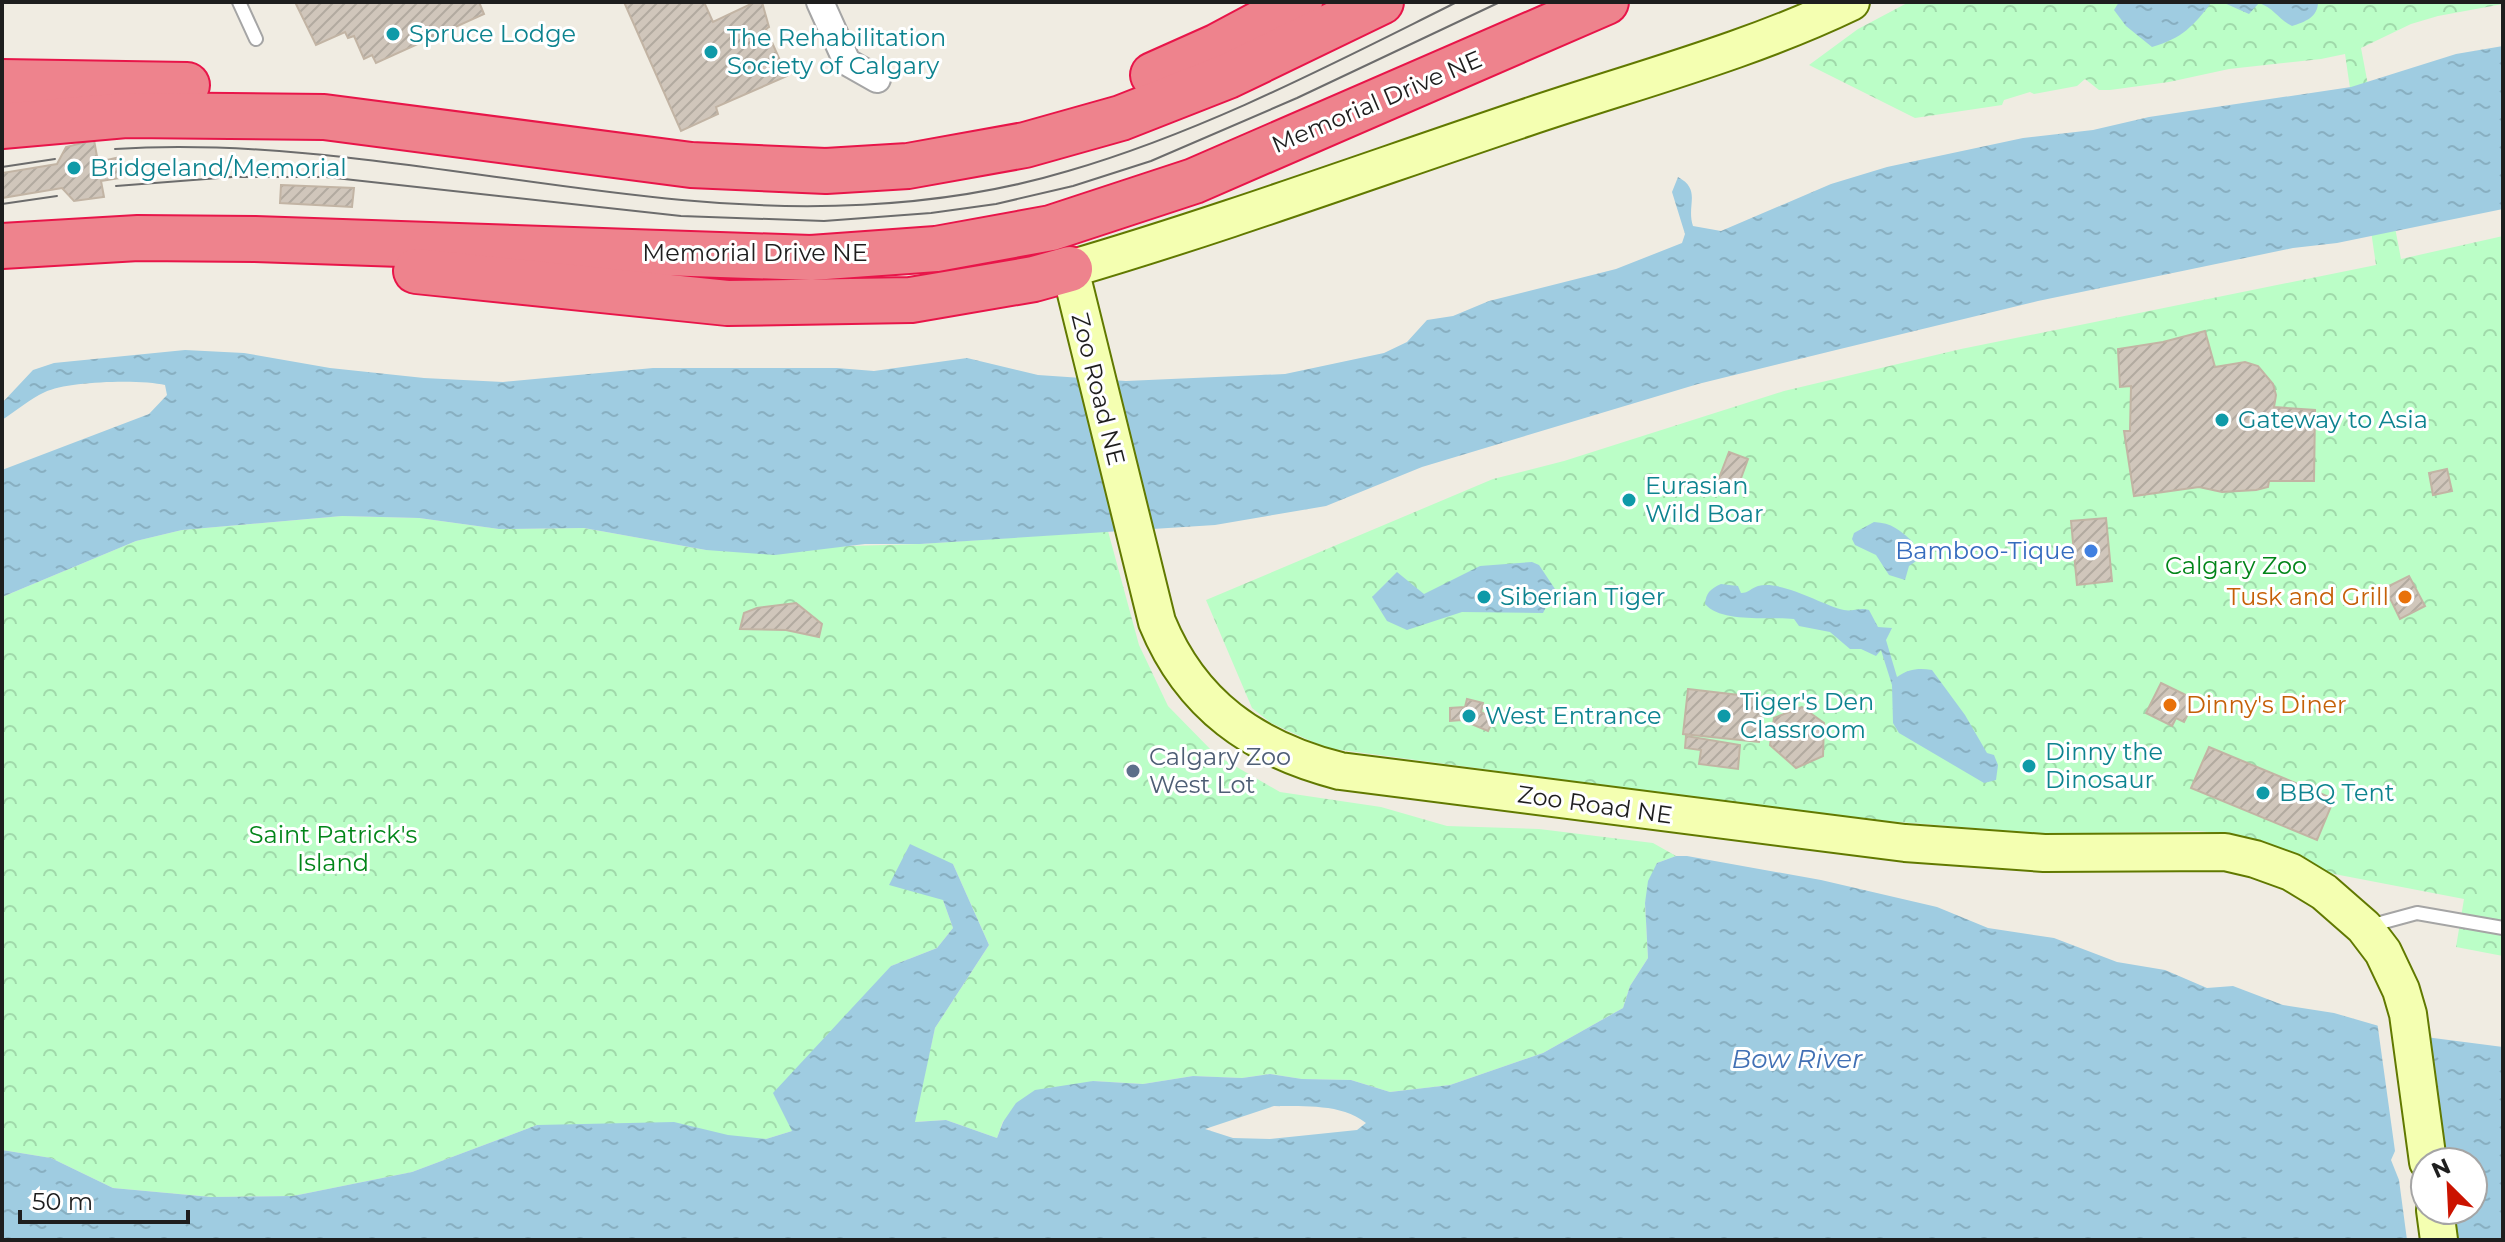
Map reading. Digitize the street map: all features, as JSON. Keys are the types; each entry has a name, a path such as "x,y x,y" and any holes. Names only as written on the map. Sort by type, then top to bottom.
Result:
{"highway":[{"path":"937,162 975,135 1092,99 1156,74 1218,46 1300,2"},
{"path":"2,126 126,115 324,117 691,165 826,171 937,162 1025,145 1121,118 1228,76 1381,2"},
{"name":"Memorial Drive NE","path":"2,246 138,238 327,241 811,258 936,249 1051,228 1194,181 1606,2"},
{"path":"2,82 191,85 267,92 324,117"},
{"path":"327,241 401,269 727,303 911,300 1034,279 1073,287"}],"street":[{"path":"820,2 847,62 877,79"},
{"path":"1073,287 1192,233 1492,129 1710,59 1851,2"},
{"name":"Zoo Road NE","path":"1073,287 1157,622 1166,645 1197,690 1237,726 1258,740 1305,762 1354,773 1905,843 2044,853 2225,852 2255,859 2291,872 2324,892 2364,927 2383,952 2401,990 2411,1031 2426,1146"}],"lane":[{"path":"239,2 256,39"},
{"path":"2364,927 2417,913 2503,928"}],"green space":[{"name":"Calgary Zoo","path":"1909,2 2503,2 2411,24 2361,48 2401,259 2503,236 2503,956 2456,947 2464,899 2329,873 2266,842 2230,834 2198,831 2051,834 1848,818 1326,748 1271,723 1252,708 1206,600 1493,479 1564,461 1784,391 1961,349 2376,265 2345,54 2229,69 2110,90 2099,90 2085,79 2077,86 2034,94 2030,92 2004,100 2002,105 1915,118 1809,65 1858,29"},
{"name":"Saint Patrick's Island","path":"342,516 419,518 499,529 584,528 706,550 920,544 1108,531 1139,645 1168,706 1216,755 1280,792 1381,807 1447,826 1539,829 1653,843 1676,856 1657,863 1645,903 1648,958 1630,986 1623,1008 1543,1053 1450,1085 1390,1092 1351,1080 1302,1079 1270,1074 1242,1078 1193,1076 1143,1084 1093,1081 1003,1121 997,1138 946,1120 914,1122 935,1028 989,945 953,864 943,900 953,928 937,948 891,966 792,1131 766,1139 537,1125 412,1172 293,1196 211,1197 113,1188 51,1158 2,1150 2,597 136,541 182,530"}],"water":[{"path":"2119,2 2212,2 2186,30 2172,40 2152,47 2126,26 2114,10"},
{"path":"2222,2 2318,2 2313,15 2292,26 2259,3 2249,14"},
{"path":"2503,46 2503,209 2337,243 2293,248 2038,301 1698,384 1422,467 1326,506 1215,525 920,544 865,544 775,555 706,550 584,528 499,529 419,518 342,516 182,530 136,541 2,597 2,470 149,414 167,395 165,385 154,383 70,385 39,395 2,420 2,403 33,370 54,363 185,350 244,353 330,368 424,378 503,382 653,368 837,368 874,371 967,358 1038,375 1126,381 1285,374 1384,353 1407,342 1427,320 1453,316 1489,301 1616,269 1682,243 1685,234 1672,192 1678,177 1691,193 1693,226 1721,231 1831,184 1887,167 2023,138 2093,130 2149,117 2351,87 2456,54"},
{"path":"1874,522 1895,528 1913,542 1913,555 1919,559 1909,566 1905,580 1889,575 1876,555 1855,545 1852,539 1854,533"},
{"path":"1532,562 1539,565 1555,589 1543,613 1462,612 1407,630 1387,621 1372,597 1397,572 1424,594 1480,566"},
{"path":"1721,584 1738,586 1741,593 1768,585 1844,610 1869,610 1878,627 1892,628 1886,640 1897,677 1914,670 1932,670 1965,715 1987,753 1994,755 1998,765 1996,780 1984,783 1899,733 1893,723 1892,685 1881,650 1876,656 1861,649 1850,649 1830,632 1799,626 1794,619 1735,617 1713,610 1705,604 1706,597"},
{"name":"Bow River","path":"910,844 953,864 989,945 935,1028 915,1122 946,1120 997,1138 1016,1103 1035,1090 1093,1081 1143,1084 1193,1076 1242,1078 1270,1074 1302,1079 1351,1080 1390,1092 1450,1085 1543,1053 1623,1008 1630,986 1648,958 1645,903 1648,881 1657,863 1676,856 1687,856 1821,880 1937,907 1988,928 2054,938 2117,962 2165,970 2207,988 2233,986 2283,1005 2334,1013 2410,1035 2503,1047 2503,1240 2,1240 2,1150 51,1158 113,1188 211,1197 293,1196 412,1172 537,1125 674,1122 728,1135 766,1139 792,1131 773,1093 891,966 937,948 953,928 943,900 889,885","holes":["1274,1106 1345,1112 1366,1123 1357,1130 1270,1139 1233,1138 1205,1129"]}],"pier":[{"path":"2377,1021 2411,1031 2423,1146 2409,1146 2409,1226 2441,1226 2455,1240 2407,1240 2399,1180 2391,1160 2395,1151"}],"building":[{"name":"Spruce Lodge","path":"295,2 479,2 484,14 376,63 372,55 364,59 354,36 348,38 345,32 316,45"},
{"name":"The Rehabilitation Society of Calgary","path":"624,2 704,2 713,22 755,2 762,2 769,27 766,29 787,76 716,107 718,114 681,131"},
{"name":"Bridgeland/Memorial","path":"94,140 98,162 116,158 120,178 101,181 104,197 74,201 62,188 2,198 2,173 57,164 66,147"},
{"path":"281,185 354,188 352,207 280,203"},
{"name":"Gateway to Asia","path":"2205,331 2215,367 2245,362 2258,366 2273,384 2276,395 2274,407 2315,410 2314,481 2269,481 2268,487 2256,490 2222,492 2199,487 2134,496 2124,431 2130,431 2131,386 2120,387 2118,349"},
{"path":"1729,452 1748,459 1737,489 1718,481"},
{"path":"2447,469 2452,491 2433,495 2429,473"},
{"name":"Bamboo-Tique","path":"2106,518 2112,581 2077,585 2071,521"},
{"name":"Tusk and Grill","path":"2409,576 2425,606 2400,619 2385,588"},
{"path":"796,603 822,624 819,637 786,630 740,629 744,613 757,608"},
{"name":"Dinny's Diner","path":"2161,683 2192,698 2189,704 2192,706 2184,722 2176,718 2172,726 2146,713"},
{"name":"Tiger's Den Classroom","path":"1688,689 1764,698 1759,742 1683,734"},
{"name":"West Entrance","path":"1467,699 1483,703 1481,712 1494,719 1488,731 1462,720 1450,721 1450,708 1465,707"},
{"path":"1802,707 1824,723 1823,756 1796,768 1770,745 1774,718"},
{"path":"1686,736 1740,745 1738,769 1699,764 1701,750 1685,748"},
{"name":"BBQ Tent","path":"2209,747 2334,799 2317,840 2191,788"}],"tram line":[{"path":"115,149 186,147 328,155 611,192 730,204 828,206 925,200 974,193 1068,171 1169,137 1266,95 1457,2"},
{"path":"116,186 232,177 326,177 681,216 824,221 931,213 996,204 1073,186 1151,161 1297,98 1500,2"},
{"path":"2,167 55,159"},
{"path":"2,204 57,196"}],"place":[{"name":"Spruce Lodge","path":"393,34"},
{"name":"The Rehabilitation Society of Calgary","path":"711,52"},
{"name":"Bridgeland/Memorial","path":"74,168"},
{"name":"Gateway to Asia","path":"2222,420"},
{"name":"Eurasian Wild Boar","path":"1629,500"},
{"name":"Bamboo-Tique","path":"2091,551"},
{"name":"Siberian Tiger","path":"1484,597"},
{"name":"Tusk and Grill","path":"2405,597"},
{"name":"Dinny's Diner","path":"2170,705"},
{"name":"West Entrance","path":"1469,716"},
{"name":"Tiger's Den Classroom","path":"1724,716"},
{"name":"Dinny the Dinosaur","path":"2029,766"},
{"name":"Calgary Zoo West Lot","path":"1133,771"},
{"name":"BBQ Tent","path":"2263,793"}]}
